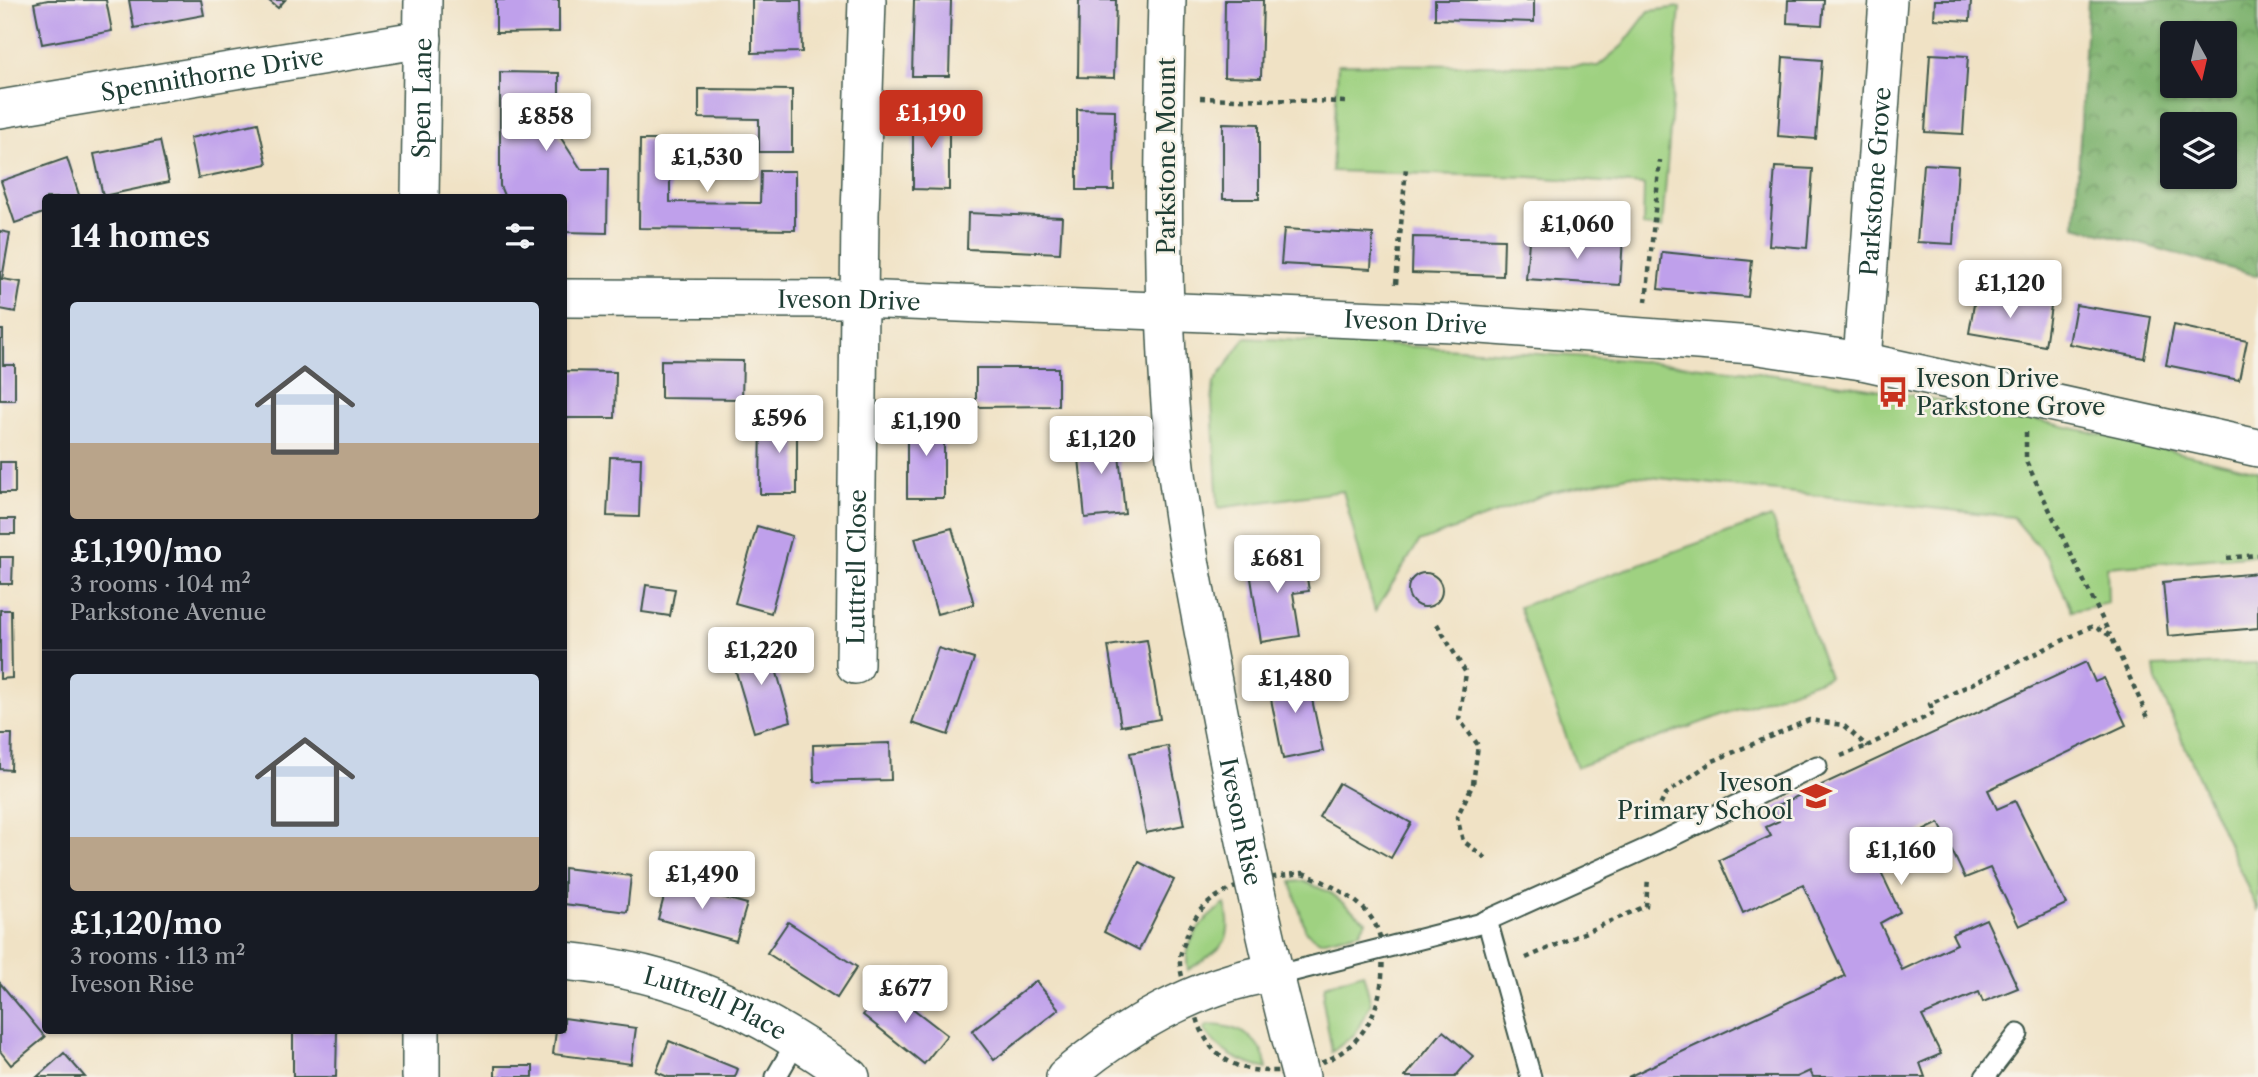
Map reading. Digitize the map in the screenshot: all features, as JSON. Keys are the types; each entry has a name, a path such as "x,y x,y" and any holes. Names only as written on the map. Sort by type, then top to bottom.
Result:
{"street":[{"name":"Spen Lane","path":"420,194 423,0"},
{"name":"Luttrell Close","path":"855,665 859,299 867,0"},
{"name":"Parkstone Mount","path":"1166,312 1167,0"},
{"name":"Parkstone Grove","path":"1862,361 1888,0"},
{"name":"Spennithorne Drive","path":"0,109 423,39"},
{"name":"Iveson Drive","path":"567,298 859,299 1394,321 1752,345 1862,361 2258,448"},
{"name":"Iveson Rise","path":"1166,312 1169,390 1185,534 1273,973 1301,1077"},
{"name":"Luttrell Place","path":"567,962 652,977 701,991 748,1010 798,1040 850,1077"},
{"path":"1065,1077 1132,1027 1189,998 1254,976 1273,973"},
{"path":"421,1077 422,1034"}],"lane":[{"path":"1273,973 1294,971 1487,920 1672,836 1817,766"},
{"path":"1487,920 1531,1077"},
{"path":"1985,1077 2018,1034"},
{"path":"776,1077 798,1040"}],"path":[{"path":"1166,97 1346,102"},
{"path":"1643,337 1660,160"},
{"path":"1394,321 1406,167"},
{"path":"2026,396 2026,461 2111,636"},
{"path":"2227,558 2258,555"},
{"path":"1437,624 1466,673 1459,719 1478,745 1474,784 1457,817 1463,841 1487,859"}],"green space":[{"path":"2088,0 2258,0 2258,276 2075,226"},
{"path":"1680,7 1662,228 1643,226 1644,185 1530,177 1332,171 1338,64 1598,66 1622,46 1649,11"},
{"path":"1245,338 1548,354 1699,367 1850,385 2004,413 2258,471 2258,555 2107,567 2108,603 2072,611 2048,558 2013,517 1632,475 1552,492 1419,542 1375,611 1343,491 1218,508 1212,402 1214,383"},
{"path":"1771,517 1829,677 1577,767 1519,607"},
{"path":"2258,663 2258,911 2156,681 2154,667"},
{"path":"1303,881 1329,892 1366,921 1360,932 1320,941 1306,932 1291,882"},
{"path":"1225,904 1228,917 1227,937 1217,950 1188,970 1188,950 1196,932"},
{"path":"1363,973 1371,1003 1355,1034 1332,1052 1323,1001 1325,985"},
{"path":"1208,1025 1229,1027 1247,1035 1260,1049 1267,1069 1248,1064 1224,1051 1204,1030"}],"building":[{"path":"48,0 106,0 112,31 42,44 34,3"},
{"path":"129,0 201,0 204,15 134,28"},
{"path":"268,0 285,0 278,8"},
{"path":"496,0 559,0 559,32 496,33"},
{"path":"752,0 801,0 802,52 752,53"},
{"path":"914,0 951,1 949,76 912,76"},
{"path":"1079,0 1116,0 1114,78 1078,77"},
{"path":"1225,0 1263,0 1261,78 1224,77"},
{"path":"1435,0 1534,0 1534,22 1435,19"},
{"path":"1788,0 1824,0 1822,25 1787,23"},
{"path":"1935,0 1971,0 1970,21 1934,19"},
{"path":"1930,54 1968,56 1963,134 1925,132"},
{"path":"1783,57 1822,60 1816,139 1778,136"},
{"path":"500,72 559,73 559,135 581,169 608,169 607,233 567,232 567,194 503,194 500,186"},
{"path":"699,89 792,90 792,152 759,152 759,119 699,118"},
{"path":"1077,109 1115,110 1114,190 1077,190"},
{"path":"913,110 949,110 949,190 913,189"},
{"path":"258,123 267,164 198,178 190,138"},
{"path":"1223,123 1259,124 1259,199 1223,199"},
{"path":"640,140 705,140 704,171 670,171 670,202 760,203 761,171 795,171 795,230 639,228"},
{"path":"160,141 169,182 103,194 94,154"},
{"path":"67,158 79,194 42,194 42,213 15,223 1,181"},
{"path":"1923,164 1958,166 1953,244 1917,242"},
{"path":"1775,167 1813,169 1807,248 1769,245"},
{"path":"968,213 1062,217 1060,253 967,249"},
{"path":"1284,229 1373,234 1371,269 1281,264"},
{"path":"0,231 10,233 2,279 21,282 16,312 0,309"},
{"path":"1581,235 1623,238 1620,285 1526,279 1529,241 1581,244"},
{"path":"1413,237 1504,239 1503,276 1412,273"},
{"path":"1662,252 1752,261 1748,297 1658,289"},
{"path":"1976,293 2051,306 2045,346 1969,333"},
{"path":"2076,305 2151,317 2144,358 2069,344"},
{"path":"2174,325 2247,341 2239,380 2166,365"},
{"path":"0,330 3,330 3,365 15,365 15,400 0,400"},
{"path":"661,360 743,361 742,399 661,398"},
{"path":"976,368 1058,368 1058,406 976,407"},
{"path":"567,371 616,372 615,418 567,418"},
{"path":"761,416 797,416 797,494 760,494"},
{"path":"907,419 944,419 944,498 907,498"},
{"path":"1117,434 1125,514 1085,518 1077,438"},
{"path":"610,457 641,458 639,517 607,516"},
{"path":"0,462 15,462 15,493 0,493"},
{"path":"0,519 15,519 15,534 0,534"},
{"path":"757,526 792,536 771,613 735,603"},
{"path":"952,528 974,604 937,614 915,538"},
{"path":"1286,553 1288,561 1304,558 1309,591 1293,593 1300,636 1261,642 1248,559"},
{"path":"0,557 13,557 12,584 0,584"},
{"path":"1425,573 1437,578 1442,590 1437,602 1425,607 1413,602 1408,590 1413,578"},
{"path":"2258,573 2258,628 2168,636 2163,582"},
{"path":"646,585 675,589 670,616 642,612"},
{"path":"0,610 11,610 12,678 0,679"},
{"path":"1147,640 1160,719 1121,726 1108,646"},
{"path":"768,642 791,721 754,732 730,652"},
{"path":"938,648 974,659 948,735 912,723"},
{"path":"2086,662 2095,682 2104,678 2126,725 1988,790 1997,809 2015,801 2066,904 2019,926 1990,868 1965,878 1939,823 1873,855 1900,912 1880,923 1902,970 1957,944 1952,934 1986,919 2018,988 1983,1002 1979,992 1922,1016 1941,1054 1920,1063 1925,1077 1813,1077 1810,1071 1797,1077 1628,1077 1845,976 1803,885 1743,913 1719,860 1771,836 1766,827 1779,821 1772,808"},
{"path":"1306,671 1323,751 1283,759 1267,679"},
{"path":"0,734 12,734 11,770 0,769"},
{"path":"890,743 891,780 814,782 813,745"},
{"path":"1168,746 1184,825 1146,833 1130,753"},
{"path":"1339,783 1411,823 1391,858 1319,817"},
{"path":"1139,862 1174,880 1139,950 1104,932"},
{"path":"567,868 631,876 627,912 567,904"},
{"path":"668,882 747,904 736,941 658,919"},
{"path":"788,922 857,967 837,998 767,953"},
{"path":"1036,981 1059,1009 994,1060 972,1031"},
{"path":"0,983 45,1037 11,1065 0,1051"},
{"path":"885,987 947,1035 924,1064 863,1015"},
{"path":"567,1018 636,1028 631,1064 553,1054 556,1034 567,1034"},
{"path":"1443,1031 1473,1056 1455,1077 1405,1077"},
{"path":"293,1034 337,1034 336,1077 293,1077"},
{"path":"669,1041 738,1069 735,1077 668,1077 656,1072"},
{"path":"64,1053 85,1077 37,1077"},
{"path":"495,1066 533,1066 533,1077 495,1077"}],"place":[{"name":"Iveson Drive Parkstone Grove","path":"1893,392"},
{"name":"Iveson Primary School","path":"1816,796"}]}
